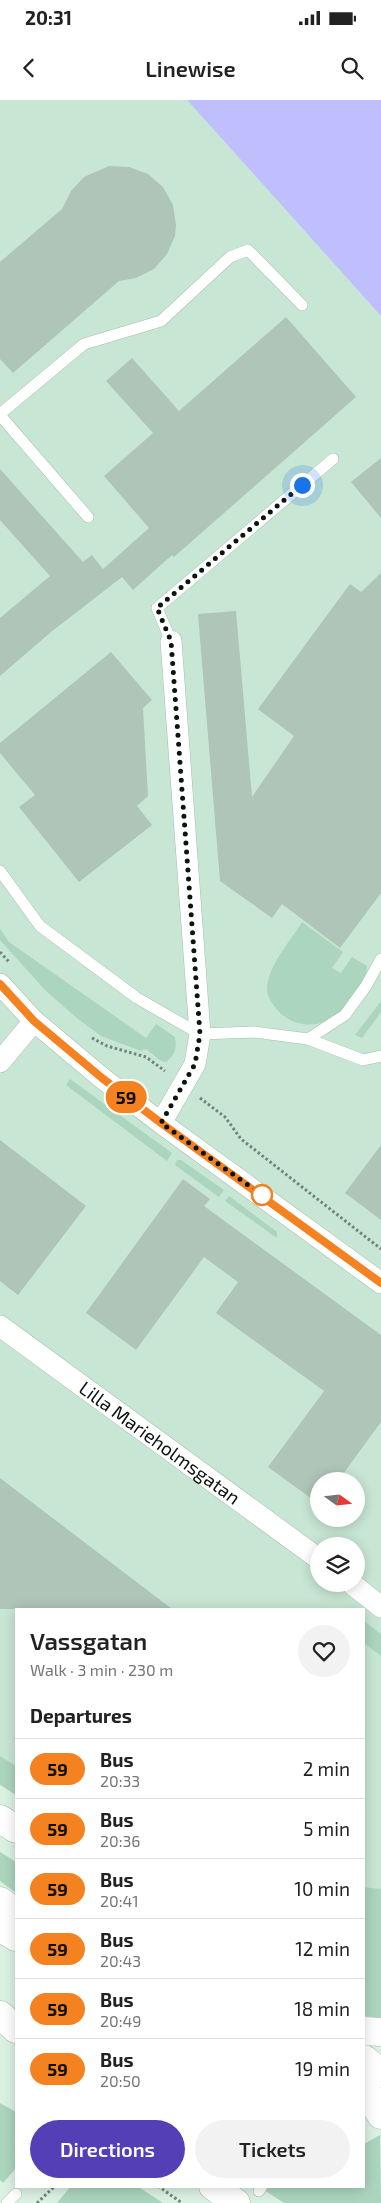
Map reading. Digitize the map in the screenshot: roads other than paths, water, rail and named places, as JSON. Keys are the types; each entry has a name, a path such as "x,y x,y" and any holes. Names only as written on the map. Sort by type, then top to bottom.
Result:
{"highway":[{"path":"0,1819 15,1828"},
{"path":"0,1901 15,1912"},
{"path":"0,1928 15,1937"},
{"path":"0,2015 15,2028"},
{"path":"365,2031 381,2032"},
{"path":"365,2053 381,2054"},
{"path":"365,2061 381,2073"},
{"path":"365,2089 381,2115"},
{"path":"224,2188 252,2193"}],"street":[{"path":"161,1123 195,1064 200,1034 171,641"},
{"path":"0,984 34,1021 102,1078 381,1283"},
{"path":"0,1062 34,1021"},
{"name":"Lilla Marieholmsgatan","path":"0,1326 310,1552"},
{"path":"362,1592 381,1607"}],"lane":[{"path":"88,517 0,415 39,380 84,344 161,321 230,257 248,250 302,305"},
{"path":"171,641 157,608 333,459"},
{"path":"0,871 40,926 137,998 200,1034 254,1032 308,1039 363,1060 381,1056"},
{"path":"308,1039 345,1016 381,960"},
{"path":"7,2203 16,2194"}],"water":[{"path":"187,100 381,100 381,316"}]}
